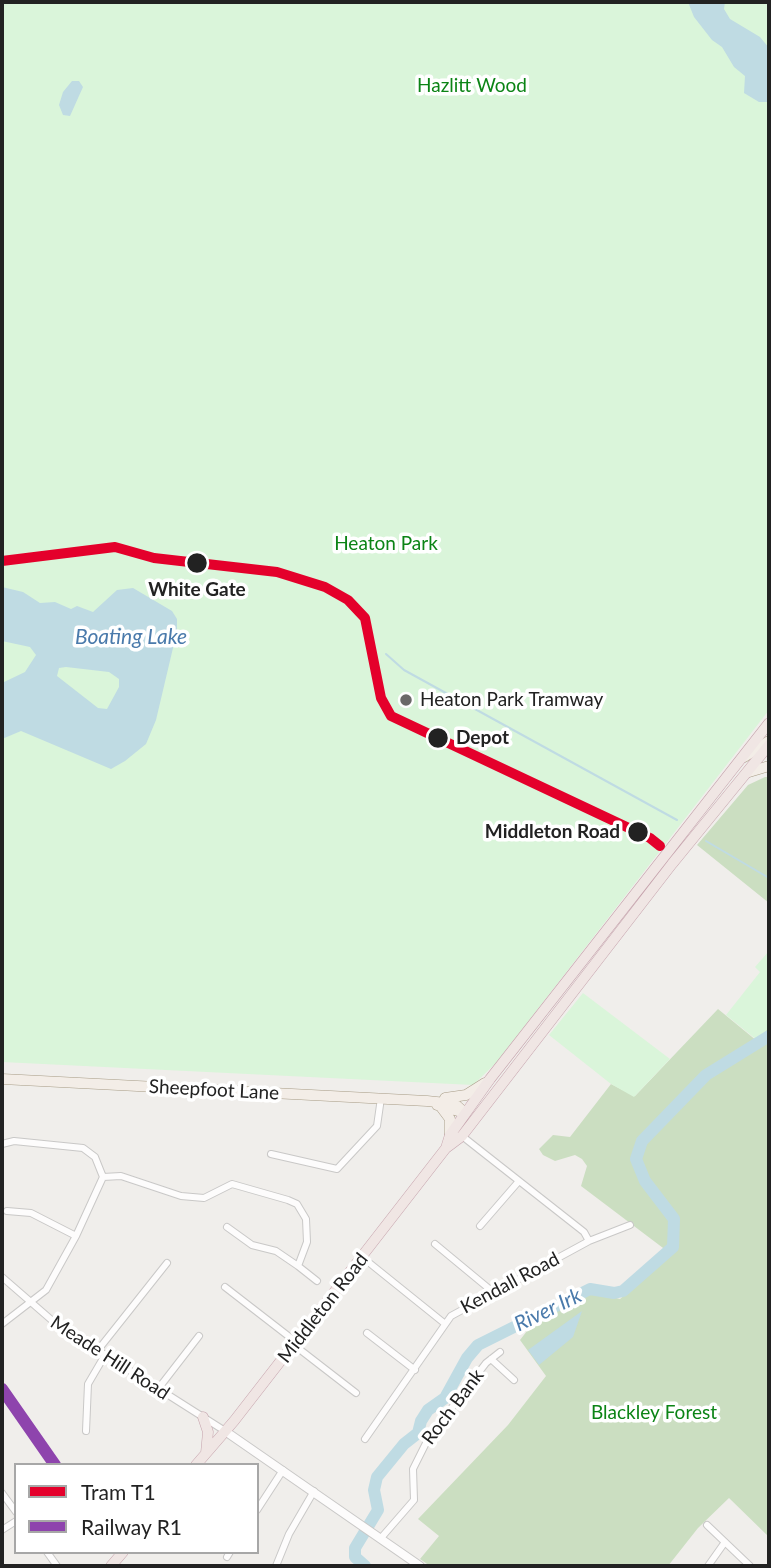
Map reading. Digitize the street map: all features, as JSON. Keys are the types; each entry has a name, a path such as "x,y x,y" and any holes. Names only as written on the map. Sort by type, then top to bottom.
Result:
{"highway":[{"name":"Middleton Road","path":"446,1148 450,1135 490,1079 769,723"},
{"name":"Middleton Road","path":"198,1463 295,1343 446,1148 465,1132 769,743"},
{"path":"527,1032 542,1031"},
{"path":"465,1132 465,1113 473,1111 493,1093"},
{"path":"203,1417 208,1432 206,1453"}],"main road":[{"path":"744,757 769,743"},
{"path":"748,772 769,766"},
{"name":"Sheepfoot Lane","path":"2,1079 427,1101 456,1104 465,1113"},
{"name":"Sheepfoot Lane","path":"427,1101 460,1097 490,1079"},
{"name":"Sheepfoot Lane","path":"427,1101 465,1113"},
{"path":"441,1107 450,1119 450,1135"}],"street":[{"path":"271,1154 337,1169 374,1132 381,1098"},
{"path":"465,1132 519,1181 584,1232 589,1241"},
{"path":"2,1144 14,1141 83,1148 95,1157 103,1177 76,1236 46,1290 2,1324"},
{"path":"103,1177 121,1176 181,1196 204,1198 232,1184 288,1200 303,1212 308,1227 305,1253 298,1266"},
{"path":"480,1226 519,1181"},
{"path":"7,1211 31,1213 76,1236"},
{"name":"Kendall Road","path":"365,1438 415,1370 444,1323 458,1311 589,1241 631,1225"},
{"path":"227,1227 252,1245 276,1251 317,1281"},
{"path":"435,1244 493,1292"},
{"path":"362,1258 444,1323"},
{"path":"97,1350 167,1263"},
{"name":"Meade Hill Road","path":"2,1277 30,1304 158,1390 225,1431"},
{"path":"225,1287 356,1393"},
{"path":"367,1333 415,1370"},
{"path":"158,1390 199,1336"},
{"name":"Roch Bank","path":"377,1535 414,1500 415,1460 491,1359 500,1352"},
{"path":"86,1431 88,1384 105,1355"},
{"path":"491,1359 514,1380"},
{"path":"225,1431 420,1566"},
{"path":"259,1507 283,1470"},
{"path":"276,1566 289,1534 314,1491"},
{"path":"2,1493 14,1509"},
{"path":"707,1525 750,1566"},
{"path":"708,1566 725,1542"}],"green space":[{"name":"Heaton Park","path":"2,2 769,2 769,710 496,1063 473,1085 2,1062"},
{"path":"769,777 769,903 697,845 748,785"},
{"path":"769,951 769,1027 758,1041 726,1015 760,972 755,967"},
{"path":"583,993 670,1059 634,1097 611,1084 549,1035"},
{"name":"Blackley Forest","path":"718,1009 757,1041 769,1027 769,1537 729,1498 698,1528 668,1566 430,1566 420,1559 439,1536 418,1519 508,1425 546,1376 520,1340 534,1322 595,1292 620,1299 671,1254 581,1186 587,1166 582,1159 575,1155 555,1161 543,1155 539,1149 553,1135 570,1137 611,1084 635,1096"}],"water":[{"path":"688,2 725,2 724,9 730,19 760,37 769,48 769,102 759,102 744,93 745,76 734,67 722,47 712,40 694,17"},
{"path":"72,81 79,81 83,87 70,116 63,115 59,105 63,92"},
{"name":"Boating Lake","path":"2,587 23,592 40,603 55,602 71,609 77,606 93,612 117,590 133,588 172,611 177,619 177,631 156,720 146,744 111,769 21,731 2,739 2,683 25,672 36,655 30,647 2,641","holes":["66,667 109,672 119,679 119,687 107,709 98,708 57,676 59,668"]},
{"path":"582,1311 573,1337 539,1365 528,1350"}],"waterway":[{"path":"386,654 404,670 677,820"},
{"path":"706,841 769,878"},
{"name":"River Irk","path":"365,1566 355,1557 355,1548 378,1510 374,1490 377,1477 404,1444 418,1433 428,1410 445,1398 467,1358 478,1345 590,1289 614,1293 623,1291 673,1247 674,1219 645,1181 636,1159 642,1141 706,1075 769,1036"}],"tram line":[{"path":"2,561 115,547 154,558 277,572 325,587 348,600 365,618 381,698 391,716 650,838 660,846"},
{"name":"T1","path":"2,561 115,547 154,558 277,572 325,587 348,600 365,618 381,698 391,716 650,838 660,846"}],"rail line":[{"name":"R1","path":"2,1389 54,1463"}],"place":[{"name":"White Gate","path":"197,563"},
{"name":"Heaton Park Tramway","path":"406,700"},
{"name":"Depot","path":"438,738"},
{"name":"Middleton Road","path":"638,832"}],"park label":[{"name":"Hazlitt Wood","path":"472,86"}]}
